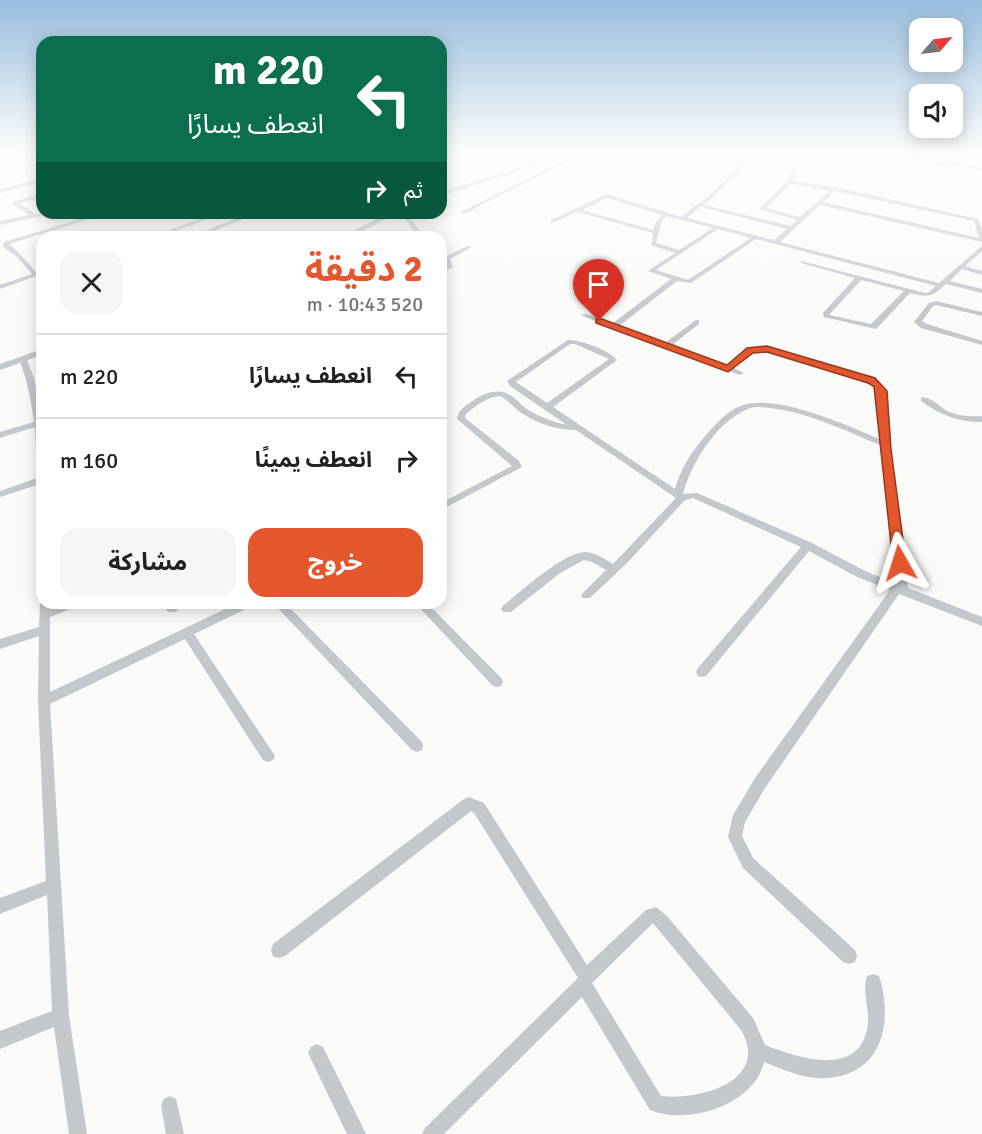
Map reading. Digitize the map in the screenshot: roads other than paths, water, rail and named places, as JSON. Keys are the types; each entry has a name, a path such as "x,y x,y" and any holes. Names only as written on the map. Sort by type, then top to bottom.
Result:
{"street":[{"path":"21,207 34,216"},
{"path":"462,213 474,207"},
{"path":"553,221 583,207"},
{"path":"642,207 776,242 982,291"},
{"path":"682,218 696,207"},
{"path":"707,207 792,228"},
{"path":"764,207 762,209 801,219"},
{"path":"776,242 815,207"},
{"path":"837,207 982,238"},
{"path":"917,207 976,220 982,238"},
{"path":"576,210 656,232"},
{"path":"665,214 658,223 653,243 679,252"},
{"path":"0,223 34,216"},
{"path":"54,231 89,219"},
{"path":"170,231 205,219"},
{"path":"211,231 239,219"},
{"path":"357,231 382,219"},
{"path":"718,227 650,270 675,279 690,281 756,237"},
{"path":"2,246 36,237"},
{"path":"2,246 17,254 36,271"},
{"path":"449,257 469,247"},
{"path":"803,262 928,295 982,248"},
{"path":"960,267 982,273"},
{"path":"0,287 36,275"},
{"path":"859,278 825,314 827,316 875,327 908,291"},
{"path":"614,326 675,279"},
{"path":"982,314 936,303 931,304 918,322 924,326 982,343"},
{"path":"584,315 740,373"},
{"path":"667,345 696,322"},
{"path":"547,407 613,360 612,358 572,341 511,381 513,384 680,497 699,497 808,546 861,574 982,622"},
{"path":"728,369 751,350 759,348 872,380 882,391 899,590 760,783 738,819 736,830 738,845 748,863 849,956"},
{"path":"0,367 36,354"},
{"path":"23,358 31,375 36,416"},
{"path":"447,504 517,467 516,463 461,419 462,413 480,400 494,395 503,395 521,409 540,419 556,425 579,428"},
{"path":"924,399 944,413 956,418 982,419"},
{"path":"586,595 614,569 680,497 683,475 704,443 727,417 748,406 770,405 885,444"},
{"path":"0,435 36,424"},
{"path":"0,494 36,481"},
{"path":"702,672 808,546"},
{"path":"507,609 537,585 579,557 594,558 614,569"},
{"path":"45,609 44,701 61,1016 78,1134"},
{"path":"44,701 236,609"},
{"path":"284,609 417,746"},
{"path":"426,609 497,682"},
{"path":"0,644 45,630"},
{"path":"187,633 268,756"},
{"path":"279,950 469,804 479,808 585,981 656,1104 666,1107 693,1106 721,1098 740,1086 753,1067 757,1051 754,1038 747,1024 656,915 646,918 585,981 431,1134"},
{"path":"0,906 54,885"},
{"path":"757,1051 805,1068 825,1070 843,1068 856,1061 872,1043 876,1031 877,1011 873,982"},
{"path":"0,1040 61,1016"},
{"path":"317,1053 357,1134"},
{"path":"170,1105 175,1134"}]}
